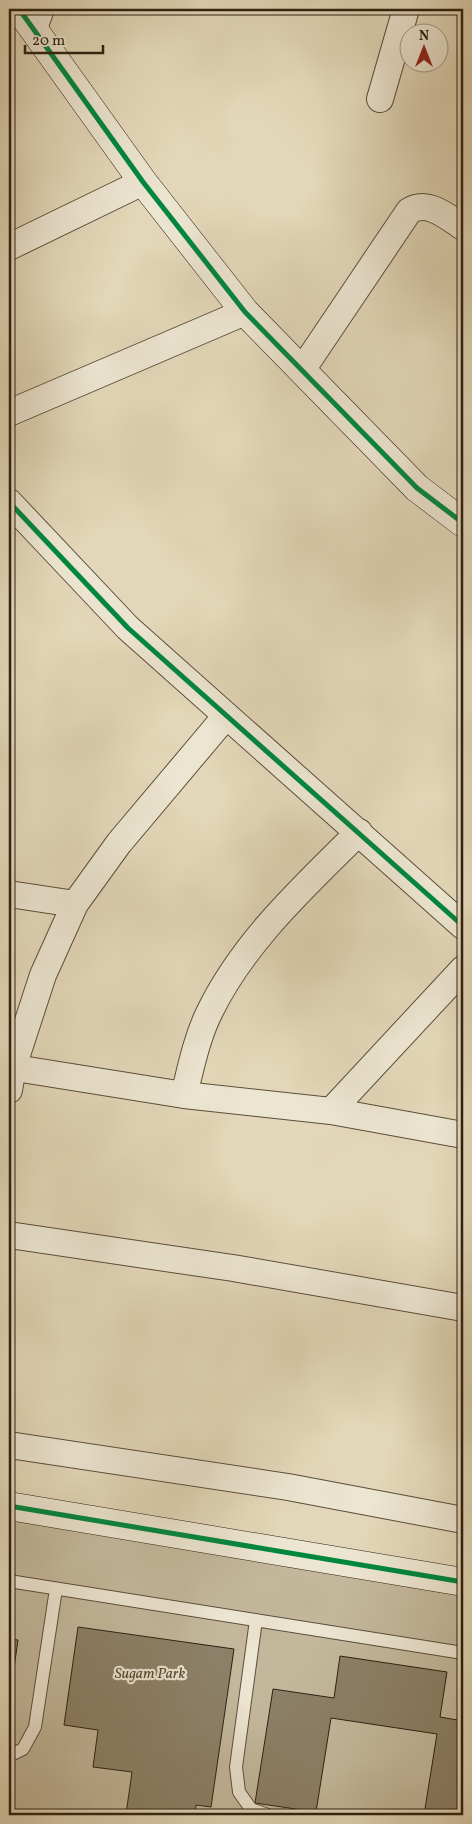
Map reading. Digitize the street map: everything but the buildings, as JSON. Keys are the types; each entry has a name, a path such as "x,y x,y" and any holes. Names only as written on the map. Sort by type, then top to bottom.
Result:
{"street":[{"path":"380,99 406,9"},
{"path":"31,15 143,182 245,312 417,488 463,523"},
{"path":"9,247 143,182"},
{"path":"302,370 409,211 418,206 429,206 463,227"},
{"path":"9,413 245,312"},
{"path":"9,502 128,628 463,926"},
{"path":"226,716 119,843 75,904 43,975 10,1075 331,1111 463,1135"},
{"path":"184,1095 192,1061 209,1012 235,968 269,924 359,832"},
{"path":"9,894 75,904"},
{"path":"331,1111 463,969"},
{"path":"9,1235 232,1268 463,1308"},
{"path":"9,1445 288,1487 463,1520"},
{"path":"9,1506 463,1582"}],"lane":[{"path":"9,1581 463,1653"},
{"path":"9,1756 23,1749 35,1727 56,1589"},
{"path":"256,1620 236,1767 239,1792 251,1809 268,1815"}],"green space":[{"name":"Sugam Park","path":"9,1506 463,1582 463,1815 9,1815"}],"cycle path":[{"path":"19,9 143,182 245,312 417,488 463,523"},
{"path":"9,502 128,628 463,926"},
{"path":"9,1506 463,1582"}]}
